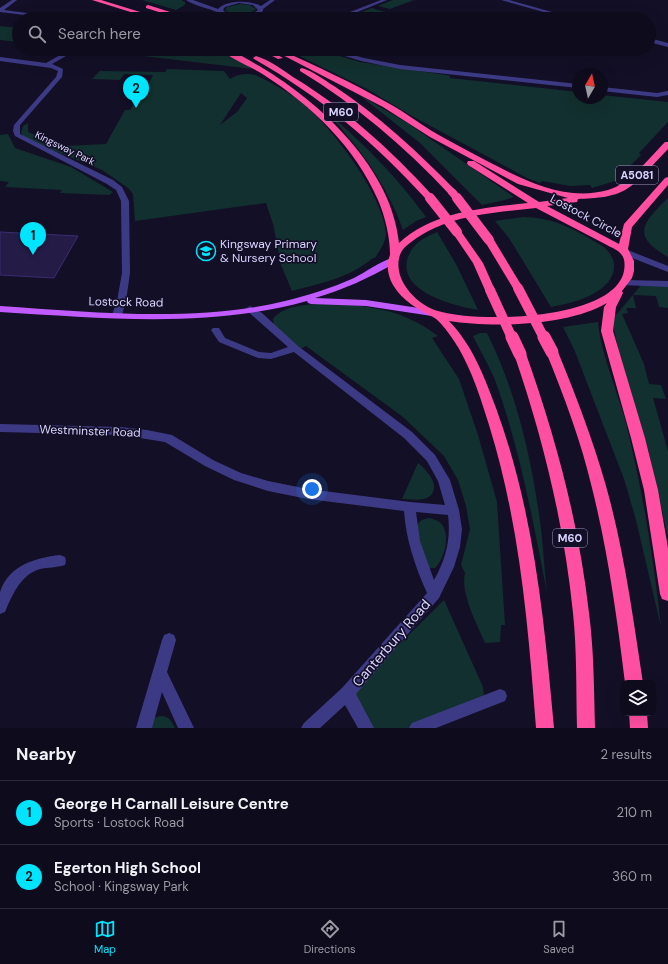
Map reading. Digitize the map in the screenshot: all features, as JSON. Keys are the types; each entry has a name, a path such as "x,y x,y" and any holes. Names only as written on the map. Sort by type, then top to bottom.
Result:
{"highway":[{"path":"95,0 137,12"},
{"path":"140,4 165,12"},
{"name":"M60","path":"235,56 281,83 321,114 350,146 374,182 389,214 394,236 393,257"},
{"name":"M60","path":"251,56 282,72 333,106 379,144 405,169 429,197 457,232 478,264 520,354 551,448 568,524 581,613 586,728"},
{"name":"M60","path":"277,56 327,84 373,117 413,151 452,192 490,240 518,288 552,352 571,399 599,488 611,535 634,680"},
{"name":"M60","path":"289,56 341,81 386,105 433,135 480,169 537,205"},
{"name":"M60","path":"433,135 521,182 534,187 572,196 598,195"},
{"name":"A5081","path":"537,205 582,199 611,192 627,185 668,144"},
{"name":"A5081","path":"624,251 627,226 668,180"},
{"name":"Lostock Circle","path":"393,257 414,233 438,222 498,210 537,205 624,251 630,265 630,271 610,307 607,331 636,431 651,490 668,594"},
{"path":"393,257 392,269 398,285 416,304 435,314 477,321 516,320 576,312 607,300 622,286"},
{"path":"435,314 458,338 478,376 502,442 514,484 526,538 534,598 545,728"},
{"path":"638,716 639,728"}],"main road":[{"name":"Lostock Road","path":"0,309 117,315 184,316 250,309 323,294 351,283 393,257"},
{"name":"Lostock Road","path":"294,301 346,301 386,305 435,314"}],"street":[{"path":"12,13 6,12 1,9 16,0"},
{"path":"188,0 221,12 220,8 249,0"},
{"path":"255,12 273,0"},
{"path":"353,12 385,0"},
{"path":"503,0 548,12"},
{"path":"217,2 256,4 260,10"},
{"path":"656,42 668,45"},
{"path":"47,65 63,56"},
{"path":"349,56 400,67 572,85"},
{"name":"Kingsway Park","path":"0,59 47,65 59,68 61,70 61,74 17,125 16,131 22,139 110,182 119,189 123,195 125,201 126,236 125,281 123,296 117,315"},
{"path":"608,90 657,95 668,92"},
{"path":"624,251 668,269"},
{"path":"622,286 668,284"},
{"path":"250,309 259,315 295,348 408,435 431,458 444,480 453,510"},
{"path":"216,330 222,340 258,355 271,356 295,348"},
{"name":"Westminster Road","path":"0,428 120,431 147,434 168,438 209,463 238,477 268,486 308,494 410,507 453,510"},
{"name":"Canterbury Road","path":"410,507 413,543 421,566 434,594"},
{"name":"Canterbury Road","path":"309,728 348,693 434,594 448,567 454,547 456,528 453,510"},
{"path":"0,608 13,581 24,571 35,565 60,560"},
{"path":"144,728 169,640"},
{"path":"160,673 186,728"},
{"name":"Canterbury Road","path":"348,693 366,728"},
{"path":"417,728 500,696"}],"green space":[{"path":"142,0 181,0 185,2 185,5 176,10"},
{"path":"393,0 414,0 390,9 378,6"},
{"path":"240,4 250,5 256,9 251,12 228,12 225,10 227,7"},
{"path":"372,8 385,12 361,12"},
{"path":"0,26 12,27 12,41 0,40"},
{"path":"143,56 228,56 253,69"},
{"path":"299,56 339,56 360,62 446,75 450,76 450,78 572,91 572,104 608,104 608,96 668,102 668,122 639,153 641,155 615,181 592,188 590,185 570,186 542,181 540,183 527,178 412,116 367,89"},
{"path":"167,69 224,71 230,79 242,74 255,75 295,97 308,108 337,140 364,178 375,198 383,217 386,236 381,249 375,258 335,279 292,291 281,265 273,224 266,203 135,221 133,194 128,188 102,170 25,139 21,133 23,126 28,123 28,132 64,146 106,144 125,110 130,110 146,83 149,83 153,75 124,74 120,80 92,79 100,71 165,72","holes":["241,93 247,98 237,112 220,125"]},
{"path":"358,94 409,124 514,197 482,205 420,143"},
{"path":"329,114 380,162 426,217 416,221 403,230 381,182 352,141"},
{"path":"8,134 15,148 71,167 113,192 109,195 60,193 62,190 5,187 9,182 0,181 0,135"},
{"path":"668,198 668,257 648,242 644,229 652,214"},
{"path":"523,217 545,219 556,222 575,230 604,247 610,253 614,267 613,273 606,285 600,290 573,302 551,307 509,238 495,221"},
{"path":"437,232 456,264 478,310 443,301 430,295 419,288 411,279 407,269 410,252 420,241"},
{"path":"642,284 668,286 668,308 659,307 656,296 633,295 636,308 626,308 628,313 622,314 644,364 649,384 661,385 666,399 653,398 668,451 668,537 649,452 618,349 612,318 612,315 617,314"},
{"path":"327,303 386,310 412,320 438,336 432,338 459,379 478,435 497,502 505,625 501,625 500,642 485,643 467,599 464,581 465,573 461,565 470,529 466,506 458,480 444,456 403,417 306,346 298,350 274,325 273,319 284,310 298,306"},
{"path":"598,322 606,361 624,414 638,477 655,577 661,627 636,520 624,479 574,349 563,327"},
{"path":"480,333 487,333 497,354 506,376 526,444 542,534 547,593 525,485 512,432 495,380 473,336"},
{"path":"418,463 426,470 432,480 434,490 432,494 424,499 402,499"},
{"path":"429,518 437,520 442,524 446,536 443,554 435,568 429,568 425,562 416,528 421,521"},
{"path":"444,600 483,687 484,696 417,728 366,728 349,694"},
{"path":"160,716 169,719 175,728 151,728 154,718"}],"building":[{"path":"0,232 78,236 54,278 0,275"}],"place":[{"name":"Egerton High School","path":"136,108"},
{"name":"Kingsway Primary & Nursery School","path":"206,251"},
{"name":"George H Carnall Leisure Centre","path":"33,255"}]}
